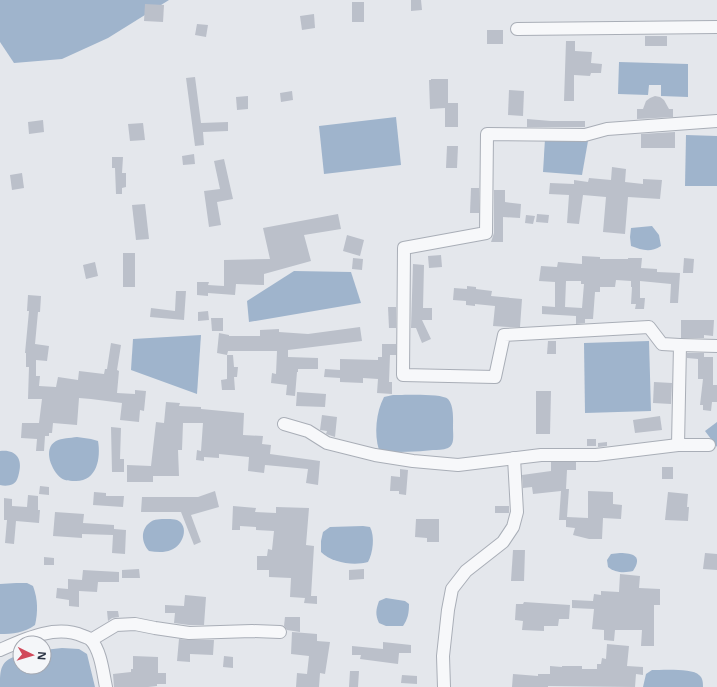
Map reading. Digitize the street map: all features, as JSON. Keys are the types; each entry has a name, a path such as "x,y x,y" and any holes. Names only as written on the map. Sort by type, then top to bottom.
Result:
{"street":[{"path":"517,29 717,27"},
{"path":"717,121 607,129 585,135 487,134 486,234 404,248 403,375 495,377 504,335 649,327 662,344 717,346"},
{"path":"678,445 680,345"},
{"path":"284,424 308,431 327,444 413,461 458,465 541,455 596,455 678,445 709,445"},
{"path":"444,687 443,656 452,589 466,571 503,542 513,527 517,512 514,458"},
{"path":"91,640 116,625 135,624 189,633 252,631 280,632"},
{"path":"0,650 26,638 56,632 76,633 91,640 99,656 106,687"}],"water":[{"path":"0,0 169,0 108,38 62,59 14,63 0,42"},
{"path":"619,62 688,64 688,97 661,96 661,85 649,85 648,95 618,94"},
{"path":"396,117 401,165 324,174 319,126"},
{"path":"686,135 717,136 717,186 685,186"},
{"path":"545,139 588,141 582,175 543,172"},
{"path":"652,226 659,235 661,246 653,250 642,250 631,246 631,228"},
{"path":"294,271 351,272 361,303 249,322 247,301"},
{"path":"201,335 197,394 131,370 133,339"},
{"path":"649,341 651,411 585,413 584,343"},
{"path":"393,395 431,395 448,399 451,405 453,417 452,445 442,450 414,452 383,452 379,450 376,430 379,409 384,397"},
{"path":"717,422 717,447 705,431"},
{"path":"77,437 98,441 98,461 93,473 89,477 76,481 66,480 61,478 54,470 50,460 50,449 56,441"},
{"path":"0,451 10,451 19,459 20,468 18,476 15,482 11,485 0,485"},
{"path":"174,519 181,523 184,531 182,540 179,544 175,548 168,551 149,551 144,544 143,539 145,527 154,520"},
{"path":"330,527 370,527 372,531 372,549 368,562 356,564 343,563 331,559 321,552 323,532"},
{"path":"620,553 635,556 637,562 633,571 620,572 608,567 607,560 611,554"},
{"path":"27,583 33,586 37,606 35,625 27,630 9,634 0,634 0,584"},
{"path":"386,598 405,601 409,604 408,615 403,626 386,626 379,623 376,615 377,607 379,601"},
{"path":"52,649 79,649 87,654 95,687 0,687 2,666 12,658 12,675 52,675"},
{"path":"652,670 691,671 699,675 703,682 703,687 643,687 646,674"}],"building":[{"path":"411,0 421,0 422,10 411,11"},
{"path":"352,2 364,2 364,22 352,22"},
{"path":"145,4 164,5 163,22 144,21"},
{"path":"314,14 315,28 302,30 300,16"},
{"path":"197,24 208,25 206,37 195,35"},
{"path":"487,30 503,30 503,44 487,44"},
{"path":"645,36 667,36 667,46 645,46"},
{"path":"566,41 575,41 575,51 592,52 591,63 602,64 601,73 591,73 590,76 574,75 574,101 564,101"},
{"path":"195,77 201,123 228,122 228,131 203,132 204,145 195,146 186,78"},
{"path":"448,79 448,103 458,103 458,127 445,127 445,108 430,109 429,80"},
{"path":"509,90 524,91 523,116 508,115"},
{"path":"292,91 293,100 281,102 280,93"},
{"path":"248,96 248,109 237,110 236,97"},
{"path":"655,96 664,100 669,109 673,109 673,117 637,119 637,109 643,109 646,101"},
{"path":"527,119 585,121 585,127 527,127"},
{"path":"43,120 44,132 29,134 28,122"},
{"path":"143,123 145,140 130,141 128,124"},
{"path":"675,132 675,148 641,148 641,134"},
{"path":"447,146 458,146 457,168 446,168"},
{"path":"194,154 195,164 183,165 182,156"},
{"path":"112,157 123,157 122,173 126,173 126,187 122,188 122,194 116,194 115,168 112,168"},
{"path":"224,159 233,199 217,202 221,225 209,227 204,191 220,189 214,161"},
{"path":"612,167 626,169 625,182 643,184 643,179 662,180 660,199 628,197 625,234 603,232 606,197 583,195 579,224 567,223 569,195 549,194 550,183 574,184 574,180 588,182 589,178 611,180"},
{"path":"22,173 24,188 12,190 10,175"},
{"path":"471,188 479,188 479,213 470,213"},
{"path":"494,190 505,190 505,202 521,204 520,218 503,217 503,242 491,242 494,233"},
{"path":"145,204 149,239 136,240 132,205"},
{"path":"338,214 341,229 304,235 311,261 264,274 264,285 236,284 235,295 208,293 208,296 197,295 197,282 209,282 208,285 224,286 224,260 270,259 263,228"},
{"path":"537,214 549,215 548,223 536,222"},
{"path":"526,215 535,216 533,224 525,223"},
{"path":"347,235 364,240 360,256 343,251"},
{"path":"123,253 135,253 135,287 123,287"},
{"path":"441,255 442,267 429,268 428,256"},
{"path":"582,256 600,257 600,259 642,258 641,268 657,269 657,272 680,273 678,303 670,303 671,284 640,281 640,298 645,298 644,309 635,309 636,304 631,304 631,281 616,280 615,287 600,287 600,292 595,292 593,319 585,319 585,323 576,324 576,316 542,314 542,306 555,307 555,282 539,281 541,266 557,267 558,262 582,264","holes":["566,281 581,281 581,284 584,284 582,308 565,307"]},
{"path":"353,258 363,259 362,270 352,269"},
{"path":"684,258 694,259 693,273 683,273"},
{"path":"95,262 98,276 86,279 83,265"},
{"path":"413,264 424,265 423,308 432,308 432,320 422,320 431,339 422,343 416,328 411,328"},
{"path":"467,286 492,291 491,296 522,299 520,327 493,326 495,306 475,304 475,306 466,305 466,301 453,300 454,288 467,289"},
{"path":"176,291 186,291 184,320 150,317 151,308 175,311"},
{"path":"28,295 41,296 35,344 49,346 47,361 36,360 36,376 40,376 39,386 56,387 58,377 78,380 79,371 104,374 105,369 107,369 111,343 121,345 117,370 119,371 117,393 135,394 135,390 146,391 144,411 140,410 139,422 120,420 122,403 79,398 77,425 53,423 52,433 49,433 49,436 45,436 44,451 36,451 37,439 21,438 22,423 39,423 42,399 28,399 29,367 26,367 25,353 29,311 27,311"},
{"path":"388,307 396,307 396,328 389,328"},
{"path":"208,311 209,320 198,321 198,312"},
{"path":"211,318 223,318 223,331 212,331"},
{"path":"681,320 714,320 713,336 704,335 704,338 681,338"},
{"path":"360,327 362,341 288,350 288,357 318,358 318,369 298,369 295,396 286,395 287,385 271,383 272,373 276,374 277,351 228,351 227,355 217,353 219,333 229,336 260,336 260,330 279,329 279,332 308,334"},
{"path":"548,341 556,341 556,354 547,354"},
{"path":"382,344 396,344 396,355 390,355 389,382 392,382 392,394 377,393 378,379 363,378 363,383 340,382 340,378 324,377 325,369 340,370 340,359 378,360 378,357 382,357"},
{"path":"687,353 704,353 704,357 713,357 713,385 717,385 717,402 712,402 711,411 703,410 703,405 700,405 703,379 698,379 698,359 687,358"},
{"path":"227,355 233,355 234,367 238,367 237,377 234,377 235,390 222,390 221,380 227,379"},
{"path":"654,382 672,383 671,404 653,403"},
{"path":"536,391 551,391 550,434 536,434"},
{"path":"297,392 326,394 325,407 296,406"},
{"path":"166,402 180,403 179,406 201,407 201,409 244,413 243,435 263,436 262,444 271,445 270,454 320,461 318,485 306,483 308,469 265,465 264,473 248,471 249,457 219,454 219,458 204,457 204,461 196,460 197,450 201,451 203,423 183,423 182,450 178,450 179,476 153,476 153,482 127,482 127,465 151,466 156,422 164,423"},
{"path":"322,415 337,417 335,437 326,434 327,431 320,430"},
{"path":"660,416 662,430 635,433 633,420"},
{"path":"111,427 121,428 120,459 124,459 124,472 112,472"},
{"path":"587,439 596,439 596,446 587,446"},
{"path":"607,442 607,446 598,447 598,443"},
{"path":"551,462 576,462 576,470 567,470 566,489 569,489 567,517 588,518 588,491 613,492 613,504 622,505 621,519 603,518 602,539 589,539 573,535 575,528 566,527 566,520 559,520 561,491 533,494 532,487 523,488 522,475 551,471"},
{"path":"662,467 673,467 673,479 662,479"},
{"path":"400,469 408,470 406,495 399,494 399,491 390,491 391,476 400,477"},
{"path":"40,486 49,487 49,495 39,494"},
{"path":"215,491 219,507 191,515 201,542 194,545 181,512 141,512 142,497 198,497"},
{"path":"94,492 106,493 106,496 124,496 123,507 93,505"},
{"path":"668,492 688,494 688,521 665,520"},
{"path":"28,495 38,496 38,510 40,510 39,523 16,521 14,544 5,543 7,520 4,520 4,498 12,499 12,506 27,507"},
{"path":"233,506 256,508 255,512 276,513 276,507 309,508 306,545 314,546 311,596 317,596 317,604 304,603 305,598 290,597 291,578 269,577 269,570 257,570 257,556 267,556 268,549 272,550 274,531 256,530 256,527 240,526 240,530 232,530"},
{"path":"495,506 509,506 509,513 495,513"},
{"path":"55,512 84,514 83,523 114,525 114,529 126,530 125,554 112,553 113,535 82,534 82,538 53,536"},
{"path":"416,519 439,519 439,542 427,542 427,538 415,537"},
{"path":"513,550 525,550 524,581 511,581"},
{"path":"705,553 717,554 717,570 703,569"},
{"path":"44,557 54,558 54,565 44,565"},
{"path":"139,569 140,578 122,578 122,570"},
{"path":"364,569 364,579 349,580 349,570"},
{"path":"83,570 119,572 119,582 98,582 97,592 79,591 79,607 69,606 69,600 56,598 57,588 68,589 68,579 82,580"},
{"path":"620,574 640,576 639,588 660,589 660,605 654,605 654,646 641,646 642,630 615,630 614,641 604,640 604,630 592,629 594,609 572,608 572,600 593,601 594,594 601,595 601,591 619,592"},
{"path":"185,595 206,597 204,625 174,623 175,613 165,613 165,605 184,606"},
{"path":"524,602 570,605 569,619 559,619 558,626 544,626 544,631 522,630 523,621 515,620 516,604 523,604"},
{"path":"107,611 118,611 119,617 112,618 108,621"},
{"path":"285,617 300,617 300,632 287,630 284,626"},
{"path":"292,632 317,634 317,641 330,642 325,674 320,673 319,687 296,687 297,673 307,674 309,656 291,654"},
{"path":"179,639 214,640 213,655 190,654 190,662 177,661"},
{"path":"383,642 411,645 411,653 399,653 398,664 360,659 361,655 352,655 352,646 383,649"},
{"path":"607,644 629,646 627,666 643,667 643,675 636,674 635,687 512,687 513,674 538,676 538,674 550,674 550,666 582,666 582,669 597,669 597,664 601,664 602,658 606,659"},
{"path":"133,656 158,657 158,673 166,673 166,684 157,684 157,686 148,687 114,687 113,674 131,672 131,669 133,669"},
{"path":"224,656 233,657 233,668 223,667"},
{"path":"350,671 359,671 358,687 349,687"},
{"path":"402,675 417,676 417,684 401,683"}]}
